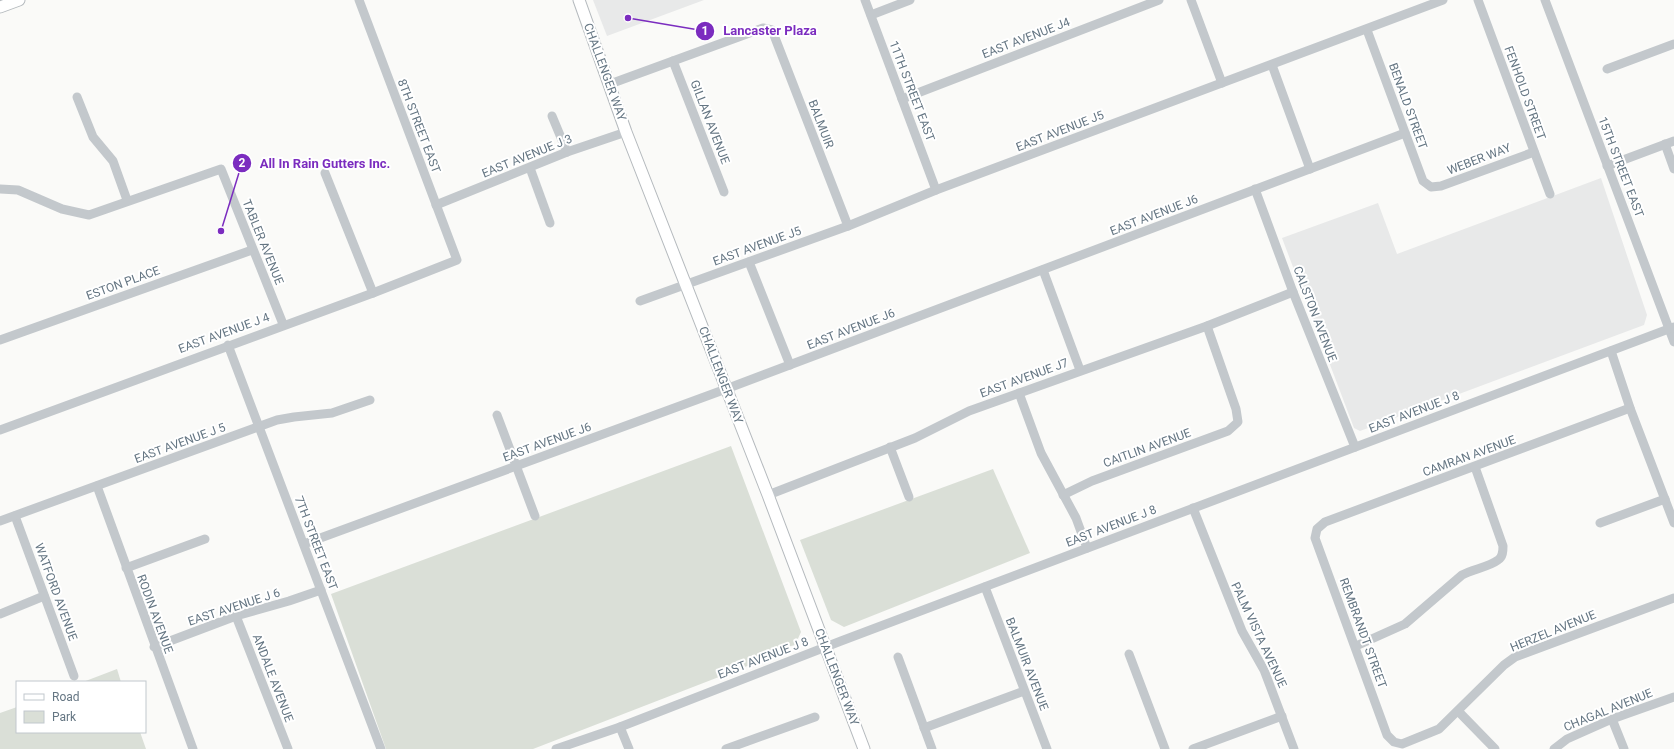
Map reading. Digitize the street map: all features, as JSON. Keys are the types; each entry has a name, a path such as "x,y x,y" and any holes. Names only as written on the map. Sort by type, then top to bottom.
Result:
{"main road":[{"path":"0,7 19,0"},
{"name":"CHALLENGER WAY","path":"579,0 626,132 768,494 864,749"}],"street":[{"name":"8TH STREET EAST","path":"359,0 457,260"},
{"name":"11TH STREET EAST","path":"865,0 936,190"},
{"path":"870,15 910,0"},
{"name":"EAST AVENUE J4","path":"902,99 1160,0"},
{"path":"1191,0 1222,83"},
{"name":"EAST AVENUE J5","path":"686,284 848,226 936,190 1367,30 1424,3 1442,0"},
{"name":"FENHOLD STREET","path":"1478,0 1550,194"},
{"name":"15TH STREET EAST","path":"1545,0 1607,166 1672,328 1674,342"},
{"name":"BALMUIR","path":"673,61 763,28 772,30 848,226"},
{"name":"BENALD STREET","path":"1367,30 1423,181 1431,187"},
{"path":"1607,69 1674,44"},
{"path":"610,84 673,61"},
{"name":"GILLAN AVENUE","path":"673,61 724,192"},
{"path":"1272,65 1310,169"},
{"path":"0,188 18,190 62,209 89,215 127,200 113,161 93,138 77,97"},
{"path":"552,116 567,152"},
{"name":"EAST AVENUE J 3","path":"436,205 567,152 626,132"},
{"name":"EAST AVENUE J6","path":"304,544 726,390 1405,133"},
{"path":"1607,166 1670,142 1674,170"},
{"name":"WEBER WAY","path":"1431,187 1441,186 1534,152"},
{"path":"530,168 550,223"},
{"name":"TABLER AVENUE","path":"127,200 221,169 252,250 283,324"},
{"path":"325,173 373,293"},
{"name":"CALSTON AVENUE","path":"1255,189 1293,292 1355,448"},
{"name":"ESTON PLACE","path":"0,338 252,250"},
{"name":"EAST AVENUE J 4","path":"0,430 283,324 373,293 457,260"},
{"path":"749,262 790,365"},
{"path":"1043,270 1080,370"},
{"path":"640,301 686,284"},
{"name":"EAST AVENUE J7","path":"768,494 915,438 969,411 1080,370 1207,326 1293,292"},
{"name":"CAITLIN AVENUE","path":"1063,494 1092,481 1228,431 1238,422 1236,409 1207,326"},
{"name":"EAST AVENUE J 8","path":"556,749 620,727 825,647 1672,328"},
{"name":"7TH STREET EAST","path":"228,345 381,749"},
{"path":"1611,351 1630,408 1674,523"},
{"path":"1019,393 1041,453 1076,518 1087,548"},
{"name":"EAST AVENUE J 5","path":"0,522 286,418 337,412 370,400"},
{"name":"CAMRAN AVENUE","path":"1317,529 1325,522 1630,408"},
{"path":"497,415 535,516"},
{"path":"890,448 909,497"},
{"path":"1356,646 1405,624 1462,575 1472,569 1499,560 1503,553 1503,546 1475,467"},
{"name":"RODIN AVENUE","path":"97,486 154,647 193,749"},
{"path":"1600,523 1665,499"},
{"name":"PALM VISTA AVENUE","path":"1193,508 1242,631 1264,670 1294,749"},
{"name":"WATFORD AVENUE","path":"15,516 74,676"},
{"name":"REMBRANDT STREET","path":"1317,529 1315,538 1356,646 1387,735 1394,742"},
{"path":"126,568 205,539"},
{"name":"BALMUIR AVENUE","path":"984,587 1047,749"},
{"name":"EAST AVENUE J 6","path":"154,647 236,616 321,590"},
{"path":"0,614 44,596"},
{"name":"HERZEL AVENUE","path":"1394,742 1402,744 1439,729 1504,665 1515,657 1674,598"},
{"name":"ANDALE AVENUE","path":"236,616 288,749"},
{"path":"1129,654 1165,749"},
{"path":"898,657 932,749"},
{"path":"924,728 1024,691"},
{"name":"CHAGAL AVENUE","path":"1554,749 1567,739 1612,719 1674,697"},
{"path":"1458,711 1495,749"},
{"path":"1193,749 1282,716"},
{"path":"726,749 814,717"},
{"path":"1612,719 1624,749"},
{"path":"620,727 629,749"}],"shaded area":[{"path":"593,0 704,0 607,36"},
{"path":"1601,178 1647,315 1644,325 1360,431 1354,428 1282,238 1378,203 1397,254"}],"green space":[{"path":"731,446 801,632 795,645 787,647 765,659 533,749 386,749 331,594"},
{"path":"993,469 1030,553 844,627 831,620 800,540"},
{"path":"117,669 121,681 86,681"},
{"path":"16,707 16,733 140,733 146,749 0,749 0,713"}],"place":[{"name":"Lancaster Plaza","path":"628,18"},
{"name":"All In Rain Gutters Inc.","path":"221,231"}]}
